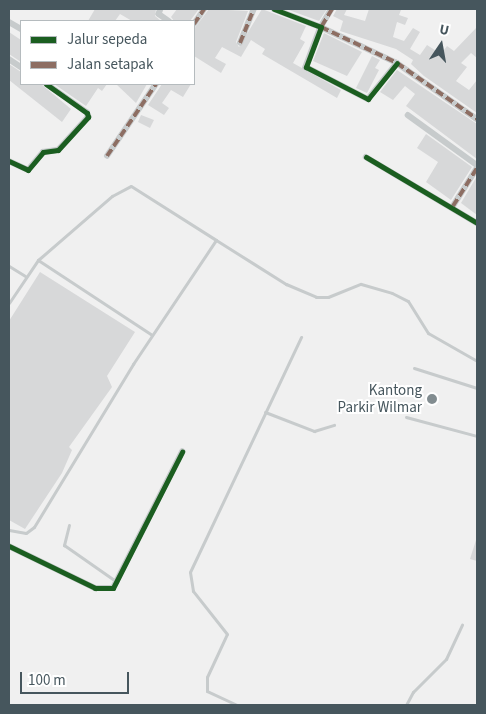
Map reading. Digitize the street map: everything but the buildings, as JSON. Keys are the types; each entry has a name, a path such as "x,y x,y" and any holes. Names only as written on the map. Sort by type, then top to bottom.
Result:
{"street":[{"path":"161,9 159,14 168,20"},
{"path":"195,22 204,9"},
{"path":"240,43 254,9"},
{"path":"274,9 321,27 396,63 477,119"},
{"path":"332,9 321,27 305,66 364,98 374,96 396,63"},
{"path":"9,22 20,28"},
{"path":"9,59 20,66"},
{"path":"9,161 28,170 43,152 58,150 88,117 88,112 48,85"},
{"path":"107,156 155,85"},
{"path":"408,116 477,167 453,206"},
{"path":"366,157 453,206 477,223"},
{"path":"9,546 95,588 106,590 119,583 182,452"}],"lane":[{"path":"9,303 25,276 38,260 112,196 130,186 286,284 316,297 328,297 361,284 392,293 408,301 428,333 477,362"},
{"path":"9,530 26,533 34,527 152,335 216,240"},
{"path":"38,260 152,335"},
{"path":"9,266 25,276"},
{"path":"237,705 207,691 207,677 227,634 193,591 190,572 301,337"},
{"path":"414,368 477,388"},
{"path":"265,412 314,431 334,425"},
{"path":"406,418 477,436"},
{"path":"69,525 64,545 119,583"},
{"path":"406,705 413,692 446,659 462,624"}],"marked path":[{"path":"195,22 204,9"},
{"path":"240,43 254,9"},
{"path":"332,9 321,27 397,63 477,119"},
{"path":"107,156 155,85"},
{"path":"453,206 477,168"}],"cycle path":[{"path":"274,9 321,27 306,67 368,99 397,63"},
{"path":"9,161 28,170 43,152 58,150 88,117 87,113 47,85"},
{"path":"366,157 477,223"},
{"path":"9,546 95,588 113,588 182,452"}],"place":[{"name":"Kantong Parkir Wilmar","path":"432,399"}]}
